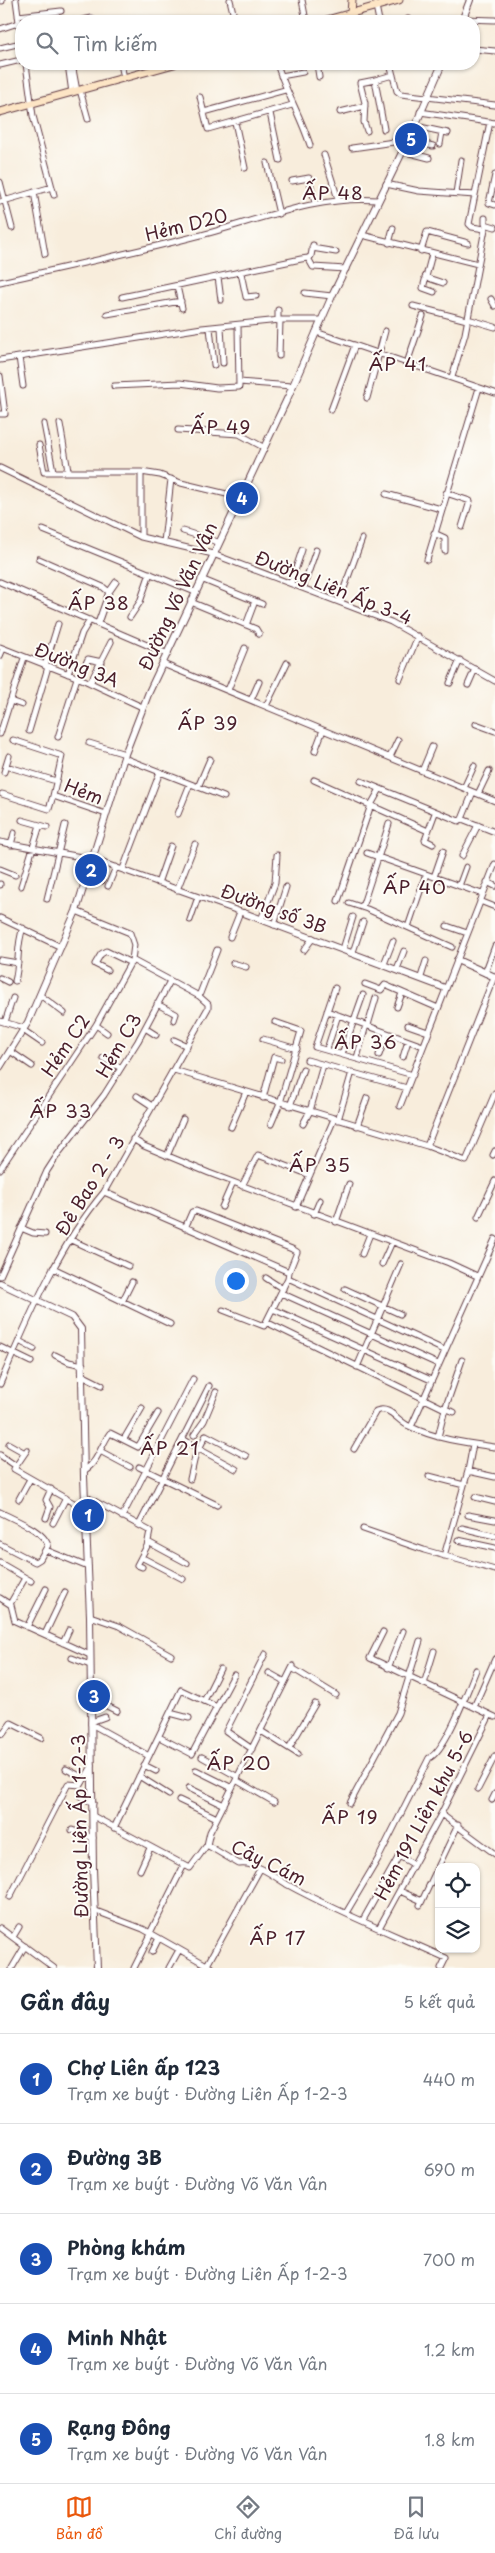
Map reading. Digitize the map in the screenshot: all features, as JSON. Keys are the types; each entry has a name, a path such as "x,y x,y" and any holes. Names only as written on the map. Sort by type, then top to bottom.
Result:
{"main road":[{"path":"350,13 352,0"},
{"path":"343,15 399,0"},
{"path":"0,112 153,70"}],"street":[{"path":"16,0 18,15"},
{"path":"230,0 234,15"},
{"path":"302,0 305,15"},
{"path":"464,15 470,0"},
{"path":"376,6 378,15"},
{"path":"27,15 61,11"},
{"path":"480,20 495,20"},
{"path":"0,29 15,24"},
{"path":"0,48 15,44"},
{"path":"480,50 495,51"},
{"path":"0,64 15,61"},
{"path":"27,70 32,104 54,195"},
{"path":"71,70 76,91 88,119"},
{"path":"122,70 124,78"},
{"path":"279,70 285,90 304,128 310,145"},
{"path":"318,70 319,77"},
{"path":"392,70 397,91 427,98 495,105"},
{"name":"Đường Võ Văn Vân","path":"0,1067 24,1029 76,911 124,756 142,707 264,447 332,296 415,126 439,70"},
{"path":"281,76 303,72"},
{"path":"367,131 365,106 360,83 393,75"},
{"path":"375,80 384,129"},
{"path":"204,112 285,90"},
{"path":"200,97 208,129 270,113 292,105"},
{"path":"340,112 365,106"},
{"path":"420,112 493,123 469,224 472,227 485,230 467,320 452,377"},
{"path":"270,113 280,160"},
{"path":"235,122 245,168"},
{"path":"415,126 445,132 440,144"},
{"path":"352,148 408,140 433,146"},
{"path":"402,151 429,158"},
{"path":"324,155 338,199"},
{"path":"456,193 461,160"},
{"path":"267,164 279,214"},
{"path":"495,175 489,203 495,205"},
{"path":"292,182 309,178 315,203"},
{"path":"0,182 3,201 12,228"},
{"path":"386,184 419,191 475,195"},
{"path":"3,201 52,187"},
{"path":"34,192 45,254"},
{"name":"Hẻm D20","path":"0,282 194,237 315,203 322,204 338,199 352,198 378,200"},
{"path":"485,218 485,224 495,227"},
{"path":"389,243 393,228"},
{"path":"421,251 427,232 468,243"},
{"path":"362,235 478,264"},
{"path":"336,252 312,247 308,258 313,267 346,269"},
{"path":"432,254 423,288 434,292"},
{"path":"122,297 148,290 178,286 308,258"},
{"path":"242,273 246,297 256,296"},
{"path":"218,277 221,300"},
{"path":"425,277 443,283"},
{"path":"178,286 182,308"},
{"path":"305,294 332,296"},
{"path":"491,299 495,306"},
{"path":"106,314 181,301"},
{"path":"413,306 495,327"},
{"path":"278,310 279,356"},
{"path":"407,363 423,316"},
{"path":"0,360 210,328 279,320 322,320"},
{"path":"114,386 180,383 224,389 240,387 238,325"},
{"path":"221,327 223,363"},
{"path":"210,328 214,365"},
{"path":"367,398 386,331"},
{"path":"316,332 495,393"},
{"path":"331,410 355,345"},
{"path":"19,357 23,386"},
{"path":"0,376 5,414 0,414"},
{"path":"239,382 292,386"},
{"path":"427,560 479,388"},
{"path":"44,424 53,471"},
{"path":"60,424 68,472"},
{"path":"178,430 239,434 264,447"},
{"path":"39,445 44,472 141,472 239,497"},
{"name":"Đường Liên Ấp 3-4","path":"0,468 141,537 213,554 391,622 495,681"},
{"path":"141,472 141,537"},
{"path":"164,542 171,479"},
{"path":"446,492 470,500 462,528"},
{"path":"386,494 441,509"},
{"path":"43,530 195,592"},
{"path":"183,531 218,542"},
{"path":"434,533 445,538 445,551"},
{"path":"339,602 362,539"},
{"path":"291,583 302,550"},
{"path":"302,588 316,550"},
{"path":"40,559 103,587 109,592"},
{"path":"130,617 140,602 150,573"},
{"path":"201,579 262,604"},
{"path":"0,582 168,654"},
{"path":"98,623 109,592 116,582"},
{"path":"246,625 255,601"},
{"path":"191,602 256,629 259,634"},
{"path":"68,674 82,633 90,620"},
{"path":"29,731 58,624"},
{"path":"400,679 418,636"},
{"path":"90,683 111,642"},
{"path":"0,656 2,648"},
{"name":"Đường 3A","path":"2,648 90,683 142,707"},
{"path":"228,690 245,648"},
{"path":"0,734 24,658"},
{"path":"58,737 78,678 88,659 102,662"},
{"path":"450,683 460,660"},
{"path":"266,706 287,663"},
{"path":"163,664 495,801"},
{"path":"468,685 475,669"},
{"path":"251,700 259,682"},
{"path":"10,701 22,705"},
{"path":"0,711 6,713"},
{"path":"476,724 495,731"},
{"path":"315,751 323,730"},
{"name":"Hẻm","path":"13,740 62,756 53,796 106,814"},
{"path":"390,758 398,740"},
{"path":"89,743 224,797"},
{"path":"422,771 432,747"},
{"path":"4,772 9,756"},
{"path":"198,787 210,759"},
{"path":"6,766 56,781"},
{"path":"464,788 474,766"},
{"path":"462,819 489,771"},
{"path":"123,869 160,772"},
{"path":"314,780 428,831"},
{"path":"361,781 435,813 459,821 462,819 495,832"},
{"path":"178,814 190,784"},
{"path":"338,900 371,805 380,789"},
{"path":"2,794 49,809 53,796"},
{"path":"433,844 425,840 435,813"},
{"path":"22,820 48,827"},
{"path":"362,907 377,856 389,824"},
{"path":"20,886 40,825"},
{"path":"47,899 60,855 58,851 65,825"},
{"path":"462,856 478,825"},
{"path":"10,845 14,833"},
{"name":"Đường số 3B","path":"0,842 31,850 92,859 123,869 274,925 343,948 445,988"},
{"path":"177,890 195,844"},
{"path":"158,883 171,846"},
{"path":"434,877 444,851"},
{"path":"367,853 482,894"},
{"path":"262,920 275,883 277,855"},
{"path":"400,1106 495,864"},
{"path":"108,886 116,867"},
{"path":"459,886 466,867"},
{"path":"0,869 16,875"},
{"path":"408,927 426,874"},
{"path":"87,876 102,881"},
{"path":"487,882 495,886"},
{"path":"274,925 286,887"},
{"path":"190,920 198,897"},
{"path":"480,901 495,907"},
{"path":"349,903 452,947"},
{"path":"76,911 130,933 134,945 131,961"},
{"path":"230,937 242,913"},
{"path":"343,948 353,917"},
{"path":"0,918 61,947"},
{"path":"353,952 363,922"},
{"path":"447,926 467,933"},
{"path":"15,981 18,945 23,928"},
{"path":"304,950 313,938"},
{"path":"384,964 393,941"},
{"path":"485,973 495,946"},
{"path":"107,970 95,964 101,954 106,951 131,961 199,996 217,950"},
{"path":"397,969 404,951"},
{"path":"0,960 18,963"},
{"path":"427,1146 494,977 457,960"},
{"name":"Hẻm C2","path":"0,1169 96,1025 131,961"},
{"path":"421,978 426,961"},
{"path":"233,963 246,968"},
{"path":"0,978 8,982"},
{"name":"Hẻm C3","path":"0,1276 31,1203 58,1154 104,1095 138,1041 170,981"},
{"path":"366,984 381,990 385,985 438,1008"},
{"path":"335,988 315,1047 413,1075"},
{"path":"397,1008 402,993"},
{"path":"342,1054 362,994"},
{"path":"40,995 64,1013"},
{"name":"Đê Bao 2 - 3","path":"0,1384 36,1300 53,1268 90,1209 104,1192 205,1016 208,1004 199,996"},
{"path":"13,998 2,1022 24,1029 42,1043"},
{"path":"357,1058 376,998"},
{"path":"157,1004 176,1014 174,1020"},
{"path":"327,1011 423,1046"},
{"path":"327,1049 338,1015"},
{"path":"271,1124 280,1103 297,1049 300,1030 275,1022"},
{"path":"96,1025 107,1033"},
{"path":"408,1025 428,1032"},
{"path":"144,1028 156,1035"},
{"path":"379,1055 387,1033"},
{"path":"263,1039 297,1049"},
{"path":"174,1040 187,1046"},
{"path":"403,1058 408,1040"},
{"path":"138,1041 145,1045"},
{"path":"10,1052 32,1066"},
{"path":"103,1058 121,1068"},
{"path":"263,1098 274,1058 280,1060"},
{"path":"307,1060 407,1088"},
{"path":"303,1124 310,1112 323,1065"},
{"path":"290,1106 303,1068"},
{"path":"174,1070 427,1146 466,1161 495,1093"},
{"path":"296,1207 336,1119 352,1072"},
{"path":"231,1127 246,1092"},
{"path":"137,1096 152,1106"},
{"path":"357,1126 367,1098"},
{"path":"167,1156 183,1119"},
{"path":"134,1139 167,1156 242,1186 448,1263 477,1276"},
{"path":"242,1186 258,1155 310,1174"},
{"path":"222,1207 232,1182"},
{"path":"478,1217 495,1182"},
{"path":"336,1222 349,1184"},
{"path":"104,1192 289,1272"},
{"path":"314,1214 320,1200"},
{"path":"185,1228 192,1212 196,1211 297,1252 282,1291 262,1327 223,1310"},
{"path":"21,1228 33,1234 45,1234"},
{"path":"362,1254 370,1234"},
{"path":"411,1428 444,1350 495,1239"},
{"path":"71,1240 128,1266"},
{"path":"382,1264 392,1242"},
{"path":"357,1367 401,1264"},
{"path":"53,1268 170,1324"},
{"path":"266,1278 282,1291 438,1364"},
{"path":"288,1278 444,1350"},
{"path":"122,1302 132,1282"},
{"name":"Đường Liên Ấp 1-2-3","path":"0,1283 72,1317 81,1328 84,1365 85,1496 90,1616 97,1968"},
{"path":"344,1288 400,1314"},
{"path":"273,1309 431,1380"},
{"path":"266,1322 454,1412"},
{"path":"18,1341 34,1349"},
{"path":"0,1347 14,1352 31,1362"},
{"path":"55,1355 69,1362 84,1365"},
{"path":"438,1437 445,1409 462,1360"},
{"path":"84,1376 102,1385"},
{"path":"122,1517 193,1379"},
{"path":"139,1525 209,1386"},
{"path":"194,1435 204,1421 216,1392"},
{"path":"124,1439 142,1408"},
{"path":"354,1449 376,1411 381,1408 387,1410 411,1428 438,1437 495,1447"},
{"path":"85,1470 90,1467 110,1433 138,1447 158,1412"},
{"path":"194,1417 204,1421"},
{"path":"190,1479 198,1449 206,1435 246,1456"},
{"path":"183,1439 236,1469"},
{"path":"9,1444 26,1452 14,1469 16,1471 86,1510"},
{"path":"444,1556 468,1471 473,1444"},
{"path":"100,1451 130,1467"},
{"path":"0,1455 16,1466"},
{"path":"139,1467 217,1505"},
{"path":"468,1471 495,1477"},
{"path":"429,1476 464,1485"},
{"path":"19,1499 30,1479"},
{"path":"46,1518 50,1507 46,1500 51,1489"},
{"path":"85,1496 150,1531 148,1542 138,1565 142,1567"},
{"path":"474,1497 495,1502"},
{"path":"53,1523 66,1498"},
{"path":"0,1512 38,1532 46,1540 46,1550 35,1562 0,1544"},
{"path":"468,1515 495,1520"},
{"path":"462,1528 495,1536"},
{"path":"363,1529 424,1550 495,1570"},
{"path":"458,1540 495,1548"},
{"path":"148,1542 188,1563"},
{"path":"46,1550 88,1567"},
{"path":"141,1557 182,1579"},
{"path":"0,1564 31,1581"},
{"path":"10,1604 25,1578"},
{"path":"27,1627 46,1589"},
{"path":"45,1634 65,1592"},
{"path":"0,1598 10,1604 14,1610 15,1621 90,1656"},
{"path":"90,1616 119,1626 171,1655"},
{"path":"63,1643 69,1630"},
{"path":"388,1668 403,1631"},
{"path":"383,1632 370,1658 493,1716"},
{"path":"350,1803 398,1712 420,1641"},
{"path":"424,1684 434,1651"},
{"path":"252,1749 226,1731 266,1654"},
{"path":"72,1658 90,1665"},
{"path":"474,1707 495,1659"},
{"path":"207,1845 217,1818 292,1667 336,1695"},
{"path":"204,1701 220,1669"},
{"path":"346,1913 378,1859 429,1758 434,1756 442,1744 476,1670"},
{"path":"268,1673 285,1682"},
{"path":"159,1737 192,1754 234,1675"},
{"path":"114,1828 181,1690 217,1707"},
{"path":"91,1698 117,1711"},
{"path":"289,1748 315,1704"},
{"path":"170,1713 189,1718"},
{"name":"Hẻm 191 Liên khu 5-6","path":"379,1928 493,1716"},
{"path":"91,1723 105,1717"},
{"path":"0,1733 4,1734 11,1723 41,1738"},
{"path":"91,1723 149,1756"},
{"path":"261,1731 298,1754"},
{"path":"478,1789 493,1766 495,1756"},
{"path":"202,1757 274,1802"},
{"path":"144,1765 156,1771"},
{"path":"10,1897 68,1784 81,1785 92,1766"},
{"path":"66,1769 84,1778"},
{"path":"196,1770 232,1788"},
{"path":"139,1776 169,1795"},
{"path":"188,1788 224,1805"},
{"path":"492,1800 495,1794"},
{"path":"80,1796 93,1803"},
{"path":"179,1800 217,1818"},
{"path":"441,1814 495,1854"},
{"path":"93,1816 184,1865 134,1968"},
{"path":"400,1891 421,1903 458,1825"},
{"path":"72,1830 93,1838"},
{"name":"Cây Cám","path":"184,1865 190,1868 207,1845 239,1864 246,1863 260,1869 318,1902 363,1920 446,1958 441,1968"},
{"path":"140,1870 150,1848"},
{"path":"363,1920 398,1856 413,1864"},
{"path":"96,1911 128,1922 151,1933 209,1967 260,1869"},
{"path":"13,1938 19,1927"},
{"path":"0,1928 54,1968"},
{"path":"152,1952 159,1938"},
{"path":"12,1968 25,1946"},
{"path":"169,1968 179,1950"}],"place":[{"name":"Rạng Đông","path":"411,139"},
{"name":"Minh Nhật","path":"242,498"},
{"name":"Đường 3B","path":"91,870"},
{"name":"Chợ Liên ấp 123","path":"88,1515"},
{"name":"Phòng khám","path":"94,1696"}],"district":[{"name":"ẤP 48","path":"333,192"},
{"name":"ẤP 41","path":"398,363"},
{"name":"ẤP 49","path":"221,426"},
{"name":"ẤP 38","path":"99,602"},
{"name":"ẤP 39","path":"208,722"},
{"name":"ẤP 40","path":"415,886"},
{"name":"ẤP 36","path":"366,1041"},
{"name":"ẤP 33","path":"61,1110"},
{"name":"ẤP 35","path":"320,1164"},
{"name":"ẤP 21","path":"170,1447"},
{"name":"ẤP 20","path":"239,1762"},
{"name":"ẤP 19","path":"350,1816"},
{"name":"ẤP 17","path":"278,1937"}]}
